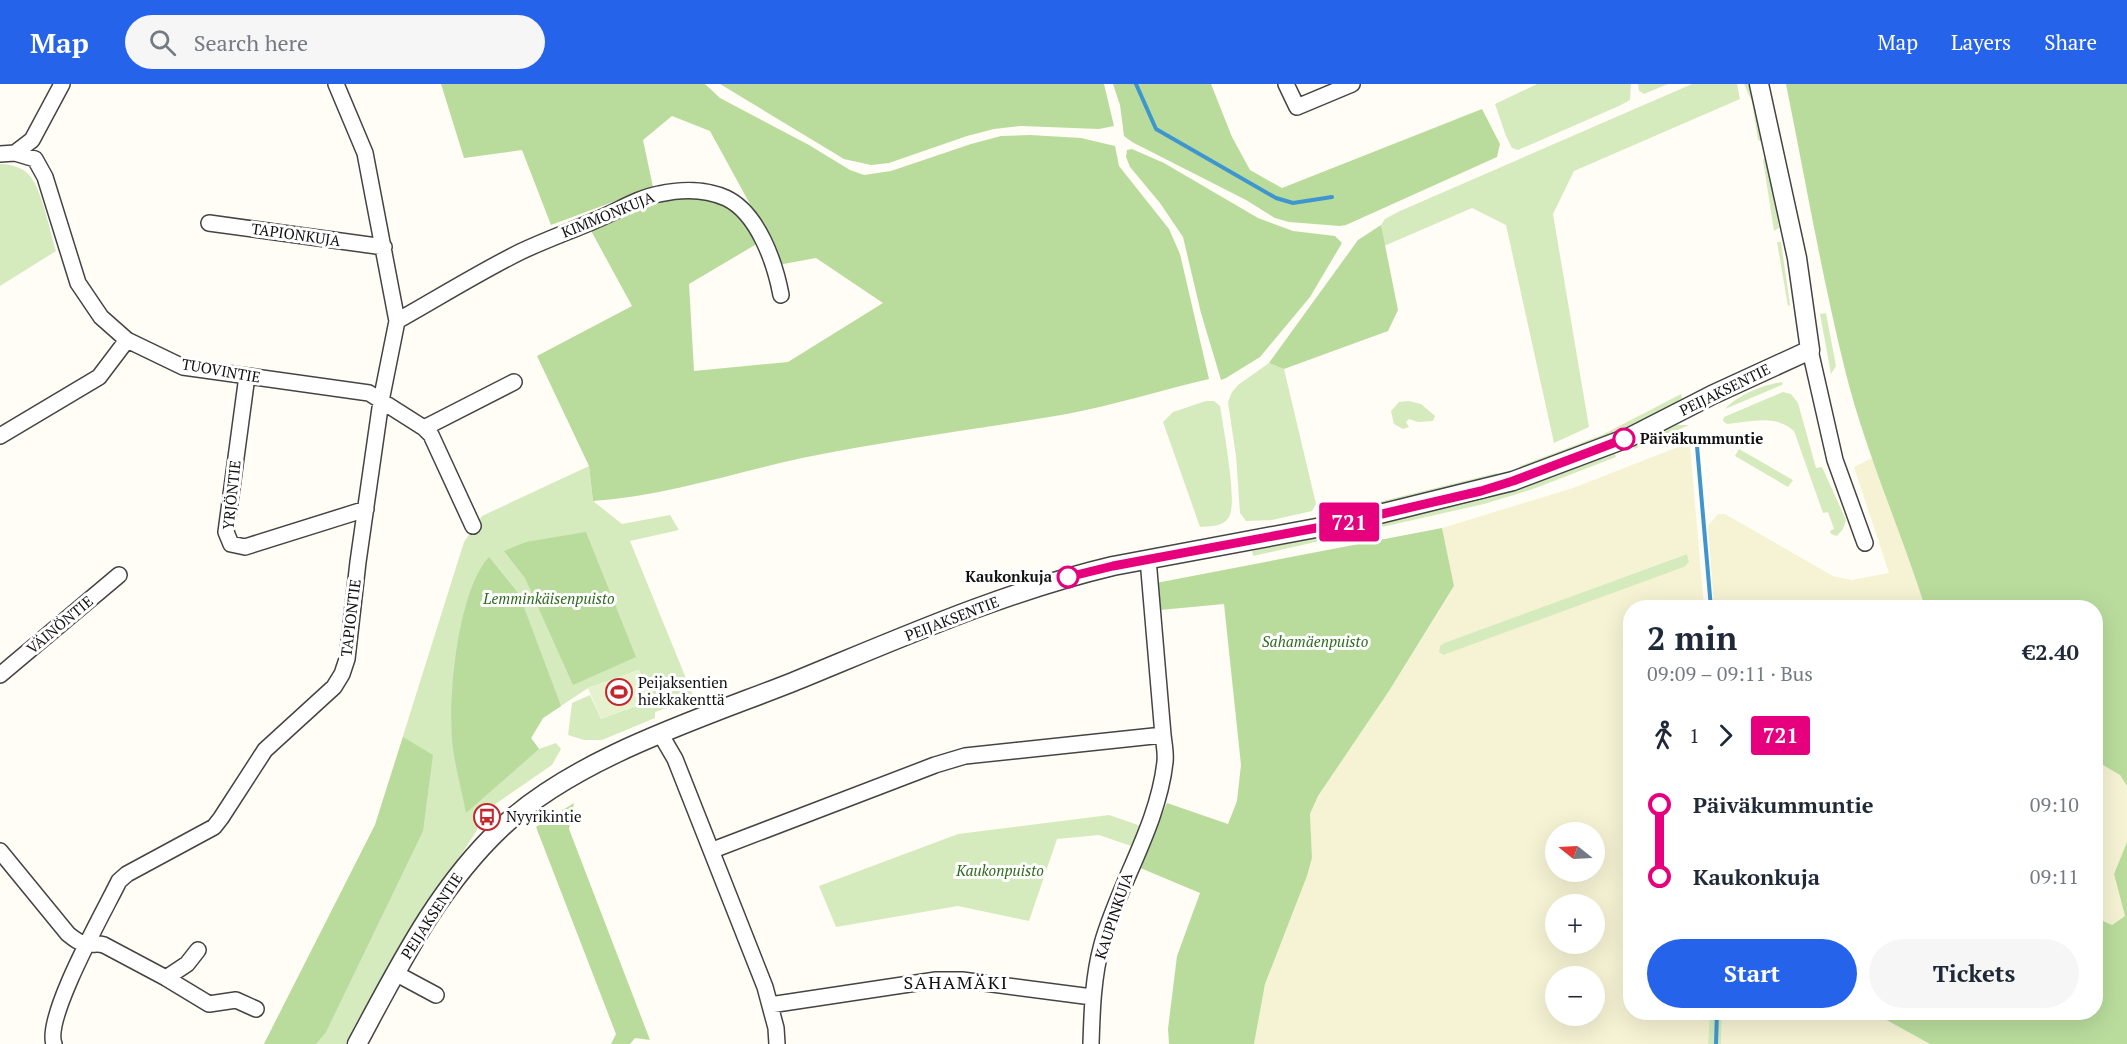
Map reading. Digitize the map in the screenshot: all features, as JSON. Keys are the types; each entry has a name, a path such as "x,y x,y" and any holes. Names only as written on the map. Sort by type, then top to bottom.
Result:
{"street":[{"path":"8,153 32,141 62,84"},
{"name":"TAPIONTIE","path":"54,1044 53,1026 87,944 119,880 214,827 265,750 334,687 347,659 381,401 397,321 365,153 336,84"},
{"path":"1286,84 1296,107 1352,84"},
{"path":"1759,84 1797,258 1810,350 1835,460 1865,543"},
{"name":"TUOVINTIE","path":"8,153 35,159 45,177 78,283 101,317 127,340 183,367 369,393 424,428"},
{"name":"KIMMONKUJA","path":"397,321 519,252 636,202 657,194 680,190 719,196 734,202 746,214 763,238 782,295"},
{"name":"TAPIONKUJA","path":"209,223 384,247"},
{"path":"0,436 99,377 127,340"},
{"name":"PEIJAKSENTIE","path":"357,1044 442,895 478,851 503,826 549,790 626,749 1032,589 1076,575 1343,523 1513,481 1630,437 1712,395 1810,350"},
{"name":"YRJÖNTIE","path":"247,376 226,532 231,544 245,547 366,509"},
{"path":"474,526 431,435 424,428 514,382"},
{"path":"713,850 935,765 965,756 1163,735 1148,560"},
{"name":"VÄINÖNTIE","path":"0,675 119,575"},
{"path":"661,735 675,759 713,850 765,987 776,1028 777,1044"},
{"name":"KAUPINKUJA","path":"1091,1044 1092,997 1102,945 1120,891 1134,861 1161,788 1165,760 1163,735"},
{"path":"0,851 75,940 87,944 95,942 104,945 209,1004 236,1000 256,1009"},
{"path":"166,978 187,964 198,950"},
{"path":"396,973 436,994"},
{"path":"770,1005 936,980 962,980 1092,997"}],"shaded area":[{"path":"1683,445 1690,446 1703,600 1623,600 1623,1020 1710,1020 1708,1044 1254,1044 1265,984 1312,858 1310,814 1318,796 1389,691 1454,587 1442,528 1573,488","holes":["1684,555 1684,567 1441,655 1440,646 1444,643"]},
{"path":"1872,458 1909,556 1923,600 1713,600 1708,526 1718,514 1725,514 1833,576 1851,580 1889,573 1854,467"},
{"path":"2103,765 2120,775 2127,786 2127,842 2114,874 2125,916 2112,925 2103,921"},
{"path":"1722,1020 1886,1020 1930,1044 1721,1044"}],"green space":[{"path":"441,84 705,84 720,98 809,145 850,170 864,175 891,171 1001,136 1081,138 1115,146 1119,166 1169,229 1180,254 1209,379 1067,414 802,458 672,489 593,501 589,466 537,356 632,306 589,227 659,199 695,195 727,203 760,242 689,284 694,371 788,362 883,303 816,258 778,265 769,239 710,131 672,116 643,140 653,187 551,225 522,150 464,158"},
{"path":"720,84 1104,84 1114,126 1099,129 1021,126 994,129 889,163 871,165 844,159"},
{"path":"1113,84 1211,84 1232,137 1250,170 1282,188 1482,109 1500,144 1497,157 1346,225 1289,222 1275,218 1246,200 1124,136 1120,105"},
{"path":"1537,84 1631,84 1630,100 1518,150 1512,148 1495,104"},
{"path":"1638,84 1668,84 1644,94 1639,91"},
{"path":"1692,84 1737,84 1740,99 1574,171 1553,214 1589,427 1554,443 1506,225 1472,208 1384,246 1381,225 1385,219 1400,211"},
{"path":"1744,84 1754,84 1764,140 1762,142 1758,140 1752,102"},
{"path":"1786,84 2127,84 2127,786 2120,775 2103,765 2103,600 1923,600 1862,430 1845,370 1821,263"},
{"path":"1132,149 1164,163 1258,218 1293,231 1335,236 1342,243 1310,297 1260,357 1221,380 1201,313 1183,237 1160,203 1130,167 1126,157 1127,150"},
{"path":"1767,155 1779,228 1774,231 1763,160"},
{"path":"0,164 20,168 34,182 42,201 56,251 0,286"},
{"path":"1381,225 1398,310 1388,331 1284,369 1269,363 1358,240"},
{"path":"1777,242 1781,242 1790,305 1788,306"},
{"path":"1826,313 1836,366 1831,374 1820,314"},
{"path":"1269,363 1284,369 1316,504 1312,511 1272,520 1246,521 1240,513 1236,456 1228,402 1238,385"},
{"path":"1781,382 1782,385 1725,409 1736,399 1751,391"},
{"path":"1783,392 1791,394 1798,403 1816,468 1822,467 1846,520 1837,536 1831,534 1830,531 1834,529 1828,512 1823,513 1794,431 1779,422 1753,421 1727,424 1723,421 1724,417"},
{"path":"1681,394 1682,398 1644,420 1604,439 1522,471 1520,466 1602,435"},
{"path":"1206,401 1214,401 1220,406 1232,497 1229,517 1223,523 1200,527 1163,422 1173,412"},
{"path":"1409,401 1421,404 1435,416 1433,421 1418,422 1409,419 1406,422 1409,427 1403,429 1394,424 1391,411 1399,402"},
{"path":"1677,425 1689,425 1634,449 1632,444"},
{"path":"1739,449 1793,480 1788,487 1735,456"},
{"path":"1614,452 1616,457 1533,489 1484,504 1253,556 1252,551 1471,501 1560,474"},
{"name":"Lemminkäisenpuisto","path":"589,466 593,501 622,524 670,515 679,530 630,541 694,698 655,712 655,718 602,740 584,740 568,735 572,703 590,695 601,719 651,700 639,670 588,688 543,718 531,738 539,749 556,743 561,749 552,765 478,816 477,830 389,969 347,1044 264,1044 375,825 464,542 482,516"},
{"path":"1497,473 1498,478 1355,512 1354,508"},
{"name":"Sahamäenpuisto","path":"1442,528 1454,586 1389,691 1318,796 1310,814 1312,858 1265,984 1254,1044 1169,1044 1168,1029 1177,956 1200,893 1138,867 1167,803 1228,824 1237,801 1241,765 1224,604 1160,610 1156,583"},
{"path":"586,532 636,657 573,685 525,578 504,551 526,542"},
{"path":"1687,554 1689,562 1684,567 1443,655 1439,652 1440,646 1444,643"},
{"path":"489,557 519,594 561,706 543,718 531,738 539,749 466,813 453,749 453,677 462,621 469,595 478,573"},
{"name":"Peijaksentien hiekkakenttä","path":"639,670 652,699 601,719 588,688"},
{"path":"403,737 433,755 423,831 326,1032 316,1044 264,1044 375,825"},
{"path":"574,803 569,829 650,1040 635,1038 630,1044 611,1044 616,1034 536,827"},
{"name":"Kaukonpuisto","path":"1109,815 1144,827 1134,847 1099,835 1057,839 1029,921 958,906 836,927 819,886 958,834"},
{"path":"2127,842 2127,1044 1930,1044 1886,1020 2103,1020 2103,921 2112,925 2125,916 2114,874"},
{"path":"1710,1020 1722,1020 1721,1044 1708,1044"}],"waterway":[{"path":"1136,84 1156,129 1276,198 1293,203 1332,197"},
{"path":"1697,446 1710,600"},
{"path":"1716,1044 1717,1020"}],"bus line":[{"name":"721","path":"1068,577 1113,566 1343,523 1481,491 1624,439"}],"place":[{"name":"Päiväkummuntie","path":"1624,439"},
{"name":"Kaukonkuja","path":"1068,577"},
{"name":"Peijaksentien hiekkakenttä","path":"619,692"},
{"name":"Nyyrikintie","path":"487,817"}],"district":[{"name":"SAHAMÄKI","path":"956,983"}]}
